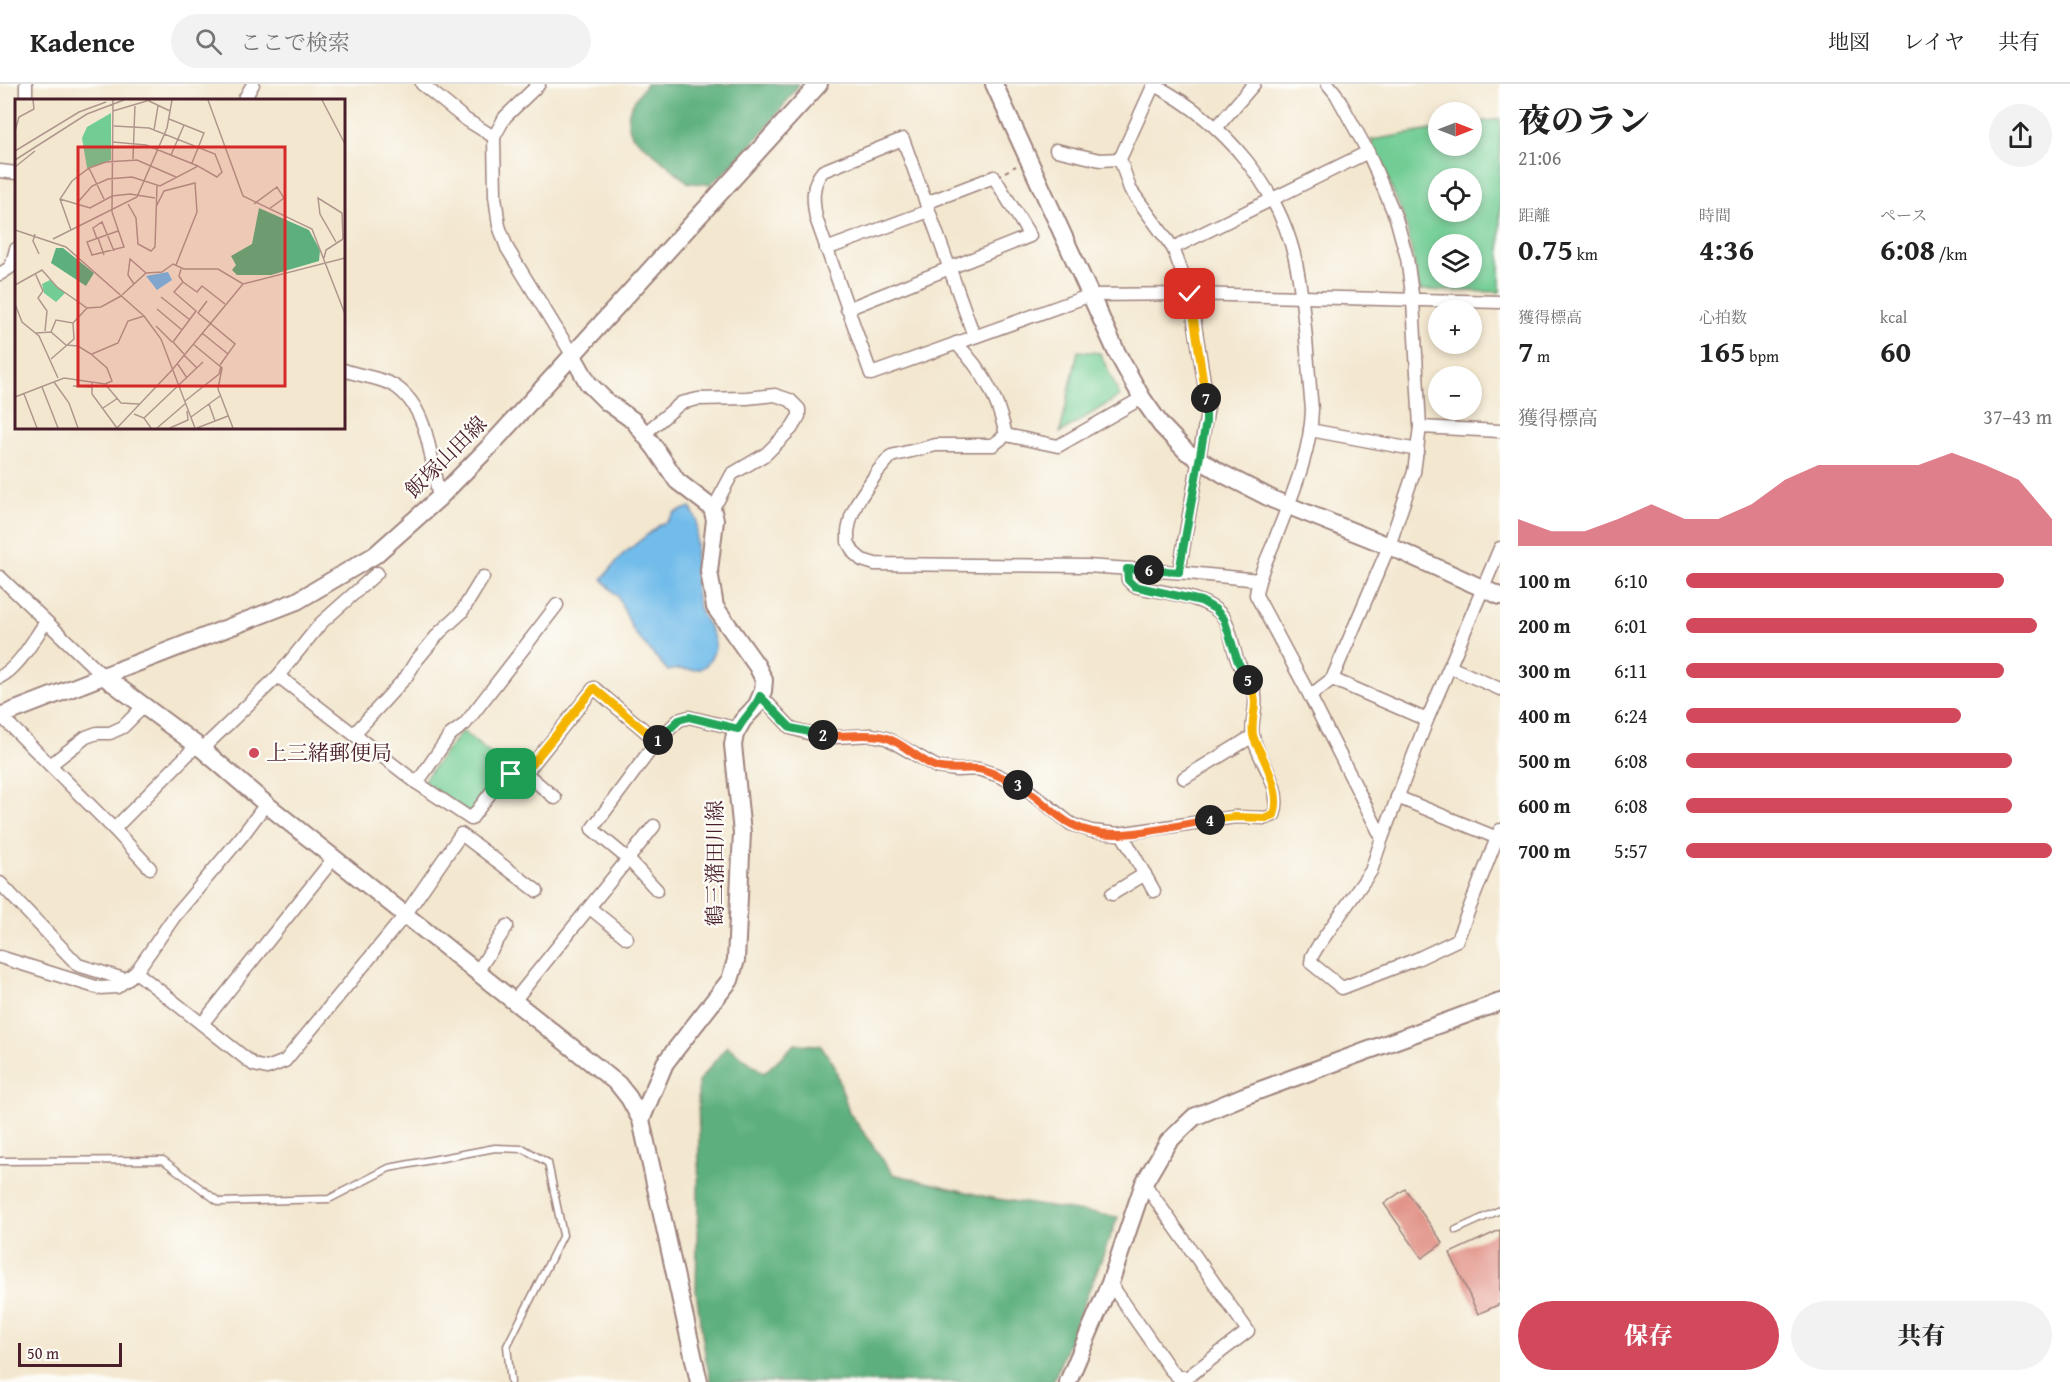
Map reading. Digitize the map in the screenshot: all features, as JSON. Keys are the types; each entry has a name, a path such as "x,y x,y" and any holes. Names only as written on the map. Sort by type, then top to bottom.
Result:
{"main road":[{"name":"飯塚山田線","path":"0,715 297,601 375,555 440,498 573,356 819,84"},
{"path":"994,84 1116,351 1142,398 1161,425 1187,452 1223,474 1288,506 1389,546 1500,596"},
{"path":"573,356 588,383 607,402 634,421 677,481 712,508 715,520 709,571 715,607 757,666 764,680 757,705 738,729"},
{"path":"102,675 200,747 266,804 618,1084 630,1098 641,1120 699,1382"},
{"name":"鶴三潴田川線","path":"641,1120 665,1063 730,980 736,960 742,833 733,745 738,729"},
{"path":"1068,1382 1110,1283 1144,1184 1168,1142 1194,1117 1244,1096 1500,1002"}],"street":[{"path":"245,99 253,84"},
{"path":"422,84 465,119 494,137"},
{"path":"539,84 505,117 494,137 495,196 499,226 507,248 573,356"},
{"path":"1179,572 1208,407 1190,294 1173,248 1130,189 1120,159 1154,84 1190,105 1216,128 1254,169 1272,199 1290,241 1301,297 1312,409 1310,430 1288,506 1259,580 1256,595 1382,838"},
{"path":"1216,128 1254,84"},
{"path":"1310,696 1332,679 1389,546 1414,472 1420,427 1413,301 1407,258 1396,218 1368,152 1336,94 1328,84"},
{"path":"974,336 903,139 823,171 817,178 814,202 816,218 871,374 1092,295 1190,294 1500,302"},
{"path":"1056,150 1100,160 1120,159"},
{"path":"1173,248 1368,152"},
{"path":"0,171 15,173"},
{"path":"826,249 994,177 1029,236 847,309"},
{"path":"0,274 11,267 15,257"},
{"path":"956,343 982,373 993,392 1001,412 1006,435"},
{"path":"345,370 392,384 409,398 423,425 440,498"},
{"path":"644,434 681,403 698,399 776,395 790,400 799,409 799,416 791,429 766,454 732,474 712,508"},
{"path":"1142,398 1058,446 1006,435 993,445 936,445 891,456 864,490 850,517 848,542 854,553 862,560 875,564 1087,566 1259,580"},
{"path":"1420,427 1500,431"},
{"path":"1310,430 1418,450"},
{"path":"1397,797 1499,836 1457,940 1417,959 1342,988 1315,968 1311,963 1312,956 1371,871 1397,797 1427,720 1500,548"},
{"path":"760,696 791,728 834,737 872,735 886,738 937,767 957,770 978,769 997,775 1028,790 1071,825 1092,831 1122,834 1226,818 1266,818 1274,815 1277,808 1276,795 1267,766 1253,736 1255,693 1238,662 1224,619 1215,609 1201,601 1134,586 1128,580 1127,569"},
{"path":"114,828 278,676 321,622 377,573"},
{"path":"0,577 102,675"},
{"path":"354,734 405,677 440,632 461,613 483,577"},
{"path":"417,783 450,735 465,724 557,605"},
{"path":"0,677 21,659 46,622"},
{"path":"1450,667 1500,689"},
{"path":"278,676 417,783 471,819 501,779 528,769 594,688 657,741"},
{"path":"1332,679 1427,720"},
{"path":"50,765 86,737 123,727 144,706"},
{"path":"0,715 114,828 150,868"},
{"path":"657,890 628,859 592,829 657,741 679,720 689,717 738,729"},
{"path":"1184,778 1253,736"},
{"path":"522,770 555,798"},
{"path":"0,957 99,988 117,987 131,976 174,917 266,804"},
{"path":"514,1002 654,826"},
{"path":"0,883 78,965 131,976 202,1024 254,1065 267,1068 285,1061 405,915 461,834 537,891"},
{"path":"1122,834 1154,891"},
{"path":"202,1024 334,858"},
{"path":"1112,894 1145,874"},
{"path":"590,908 627,938"},
{"path":"477,972 507,926"},
{"path":"1110,1283 1178,1377 1188,1377 1248,1331 1144,1184"}],"lane":[{"path":"0,1161 163,1160 219,1202 329,1199 388,1168 495,1148 524,1149 549,1163 563,1234 507,1346 511,1382"},
{"path":"1456,1230 1500,1210"}],"path":[{"path":"994,177 1029,160"}],"green space":[{"path":"646,84 799,84 758,137 710,184 689,183 632,135 628,120 630,108"},
{"path":"1500,119 1500,292 1420,290 1405,220 1371,140 1428,131 1428,156 1482,156 1482,122"},
{"path":"1078,351 1100,353 1120,396 1060,433"},
{"path":"462,731 506,766 470,815 423,781"},
{"path":"795,1044 820,1045 834,1064 849,1112 893,1174 991,1198 1118,1217 1053,1382 711,1382 696,1291 698,1082 727,1046 764,1073"}],"water":[{"path":"690,507 697,520 696,590 700,610 713,635 715,648 710,660 703,668 668,671 634,632 618,597 602,579 622,555 661,524 667,522 674,513"}],"building":[{"path":"1405,1189 1443,1243 1422,1258 1384,1204"},
{"path":"1500,1230 1500,1304 1478,1314 1450,1253"}],"place":[{"name":"上三緒郵便局","path":"254,753"}],"route":[{"path":"511,774 528,769 594,688 657,741 679,720 689,717 738,729 757,705 760,696 791,728 834,737 872,735 886,738 937,767 957,770 978,769 997,775 1028,790 1071,825 1092,831 1118,834 1142,832 1207,820 1235,817 1266,818 1274,815 1277,808 1276,795 1267,766 1253,736 1255,693 1238,662 1224,619 1215,609 1201,601 1134,586 1128,580 1127,569 1179,572 1208,407 1190,294"}]}
